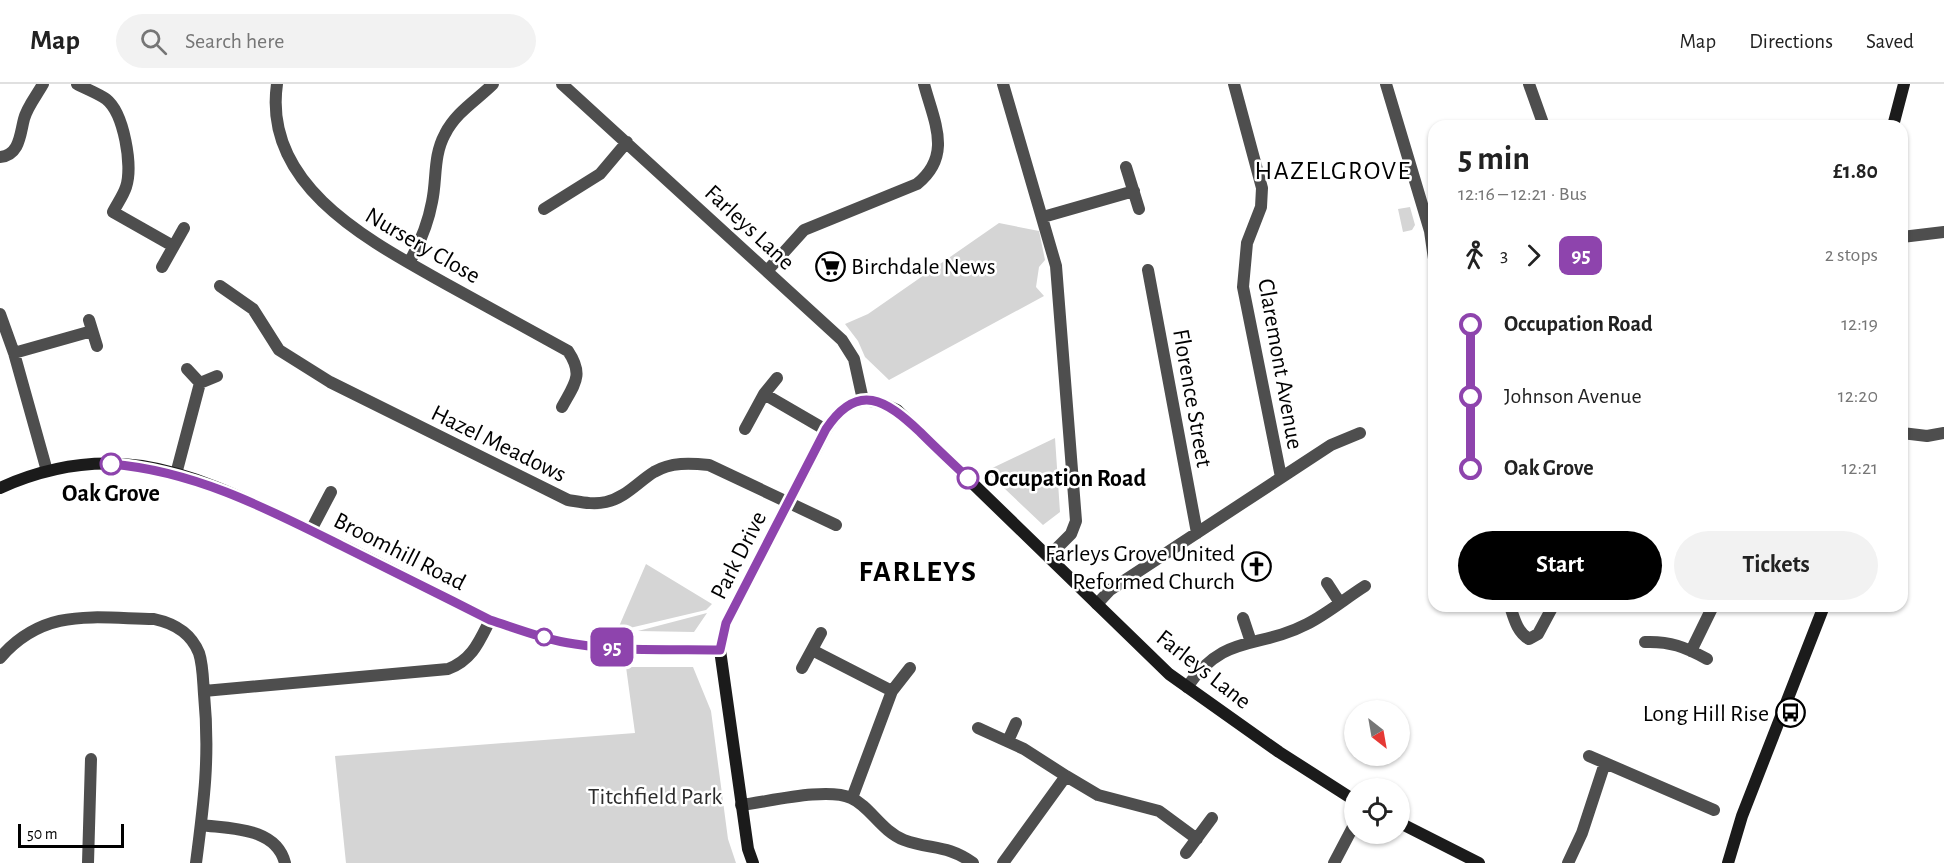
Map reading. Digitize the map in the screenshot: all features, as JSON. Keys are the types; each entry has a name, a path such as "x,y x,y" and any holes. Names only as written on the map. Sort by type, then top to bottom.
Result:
{"street":[{"path":"0,157 7,156 15,150 22,135 24,118 43,84"},
{"path":"77,84 106,100 118,113 122,124 128,174 126,187 113,212 173,246"},
{"name":"Nursery Close","path":"277,84 280,134 292,162 309,188 345,223 370,242 568,351 577,365 577,380 562,407"},
{"path":"409,263 423,236 432,200 435,160 445,133 464,108 494,84"},
{"name":"Farleys Lane","path":"562,84 848,348 854,359 863,399 875,400 897,410 1169,674 1279,752 1344,794"},
{"path":"767,271 804,230 917,184 927,176 939,155 939,142 924,84"},
{"path":"1003,84 1044,218 1056,266 1076,521 1071,534 1049,556"},
{"name":"Claremont Avenue","path":"1234,84 1262,188 1261,207 1247,243 1243,287 1281,477"},
{"path":"1386,84 1428,224"},
{"path":"1529,84 1542,120"},
{"path":"1894,120 1903,84"},
{"path":"544,210 600,174 627,142"},
{"path":"1126,167 1139,209"},
{"path":"1044,218 1134,191"},
{"path":"162,267 184,228"},
{"path":"1908,236 1944,232"},
{"name":"Florence Street","path":"1148,270 1197,533"},
{"name":"Hazel Meadows","path":"220,286 253,309 279,350 330,382 568,500 588,504 607,502 627,492 656,471 690,463 709,465 836,525"},
{"path":"0,314 14,353 47,471"},
{"path":"14,353 91,326 97,346"},
{"path":"188,369 200,383"},
{"path":"200,383 217,376"},
{"path":"745,429 764,394 777,378"},
{"path":"176,474 200,383"},
{"path":"764,394 826,429"},
{"name":"Park Drive","path":"753,863 748,849 741,806 720,650 726,623 826,429 844,408 863,399"},
{"path":"1097,604 1110,590 1281,477 1331,445 1360,433"},
{"path":"1908,434 1927,436 1944,433"},
{"name":"Broomhill Road","path":"0,488 47,471 78,465 142,466 176,474 233,494 311,530 490,620 533,635 575,644 639,649 720,650"},
{"path":"311,530 331,492"},
{"path":"1327,583 1340,603"},
{"path":"1187,687 1209,659 1225,650 1306,625 1365,586"},
{"path":"1512,612 1517,627 1529,639 1538,634 1550,612"},
{"path":"1691,651 1710,612"},
{"path":"1728,863 1742,816 1822,612"},
{"path":"0,658 30,631 57,620 72,618 166,621 177,627 193,642 199,654 208,738 208,774 196,863"},
{"path":"1244,618 1251,642"},
{"path":"204,692 448,669 467,660 474,652 490,620"},
{"path":"802,668 821,633"},
{"path":"1645,642 1663,641 1707,659"},
{"path":"812,650 892,691"},
{"path":"852,798 892,691 910,668"},
{"path":"1008,741 1016,723"},
{"path":"978,728 1008,741 1098,795 1159,811 1197,838"},
{"path":"1589,756 1713,810"},
{"path":"88,863 91,759"},
{"path":"1568,863 1582,833 1605,763"},
{"path":"1003,863 1066,776"},
{"path":"741,806 820,795 852,798 890,834 907,841 956,851 973,863"},
{"path":"1186,852 1212,818"},
{"path":"201,825 256,833 271,840 283,855 285,863"},
{"path":"1410,828 1479,863"},
{"path":"1334,863 1344,844"}],"green space":[{"path":"1410,207 1415,225 1412,230 1403,232 1398,209"},
{"path":"999,223 1039,231 1045,260 1039,267 1036,287 1044,296 889,380 865,357 858,341 845,324 868,314"},
{"path":"1055,438 1060,512 1043,525 986,471"},
{"path":"646,564 712,604 706,610 617,631"},
{"path":"707,613 694,632 638,631"},
{"name":"Titchfield Park","path":"626,667 693,667 711,711 728,839 736,863 346,863 335,756 635,733"}],"bus line":[{"name":"95","path":"111,464 142,466 176,474 233,494 311,530 490,620 533,635 575,644 639,649 720,650 726,623 826,429 844,408 854,402 863,399 875,400 897,410 968,478"}],"place":[{"name":"Birchdale News","path":"830,266"},
{"name":"Oak Grove","path":"111,464"},
{"name":"Occupation Road","path":"968,478"},
{"name":"Farleys Grove United Reformed Church","path":"1256,567"},
{"name":"Long Hill Rise","path":"1790,713"}],"district":[{"name":"HAZELGROVE","path":"1333,170"},
{"name":"FARLEYS","path":"918,571"}]}
